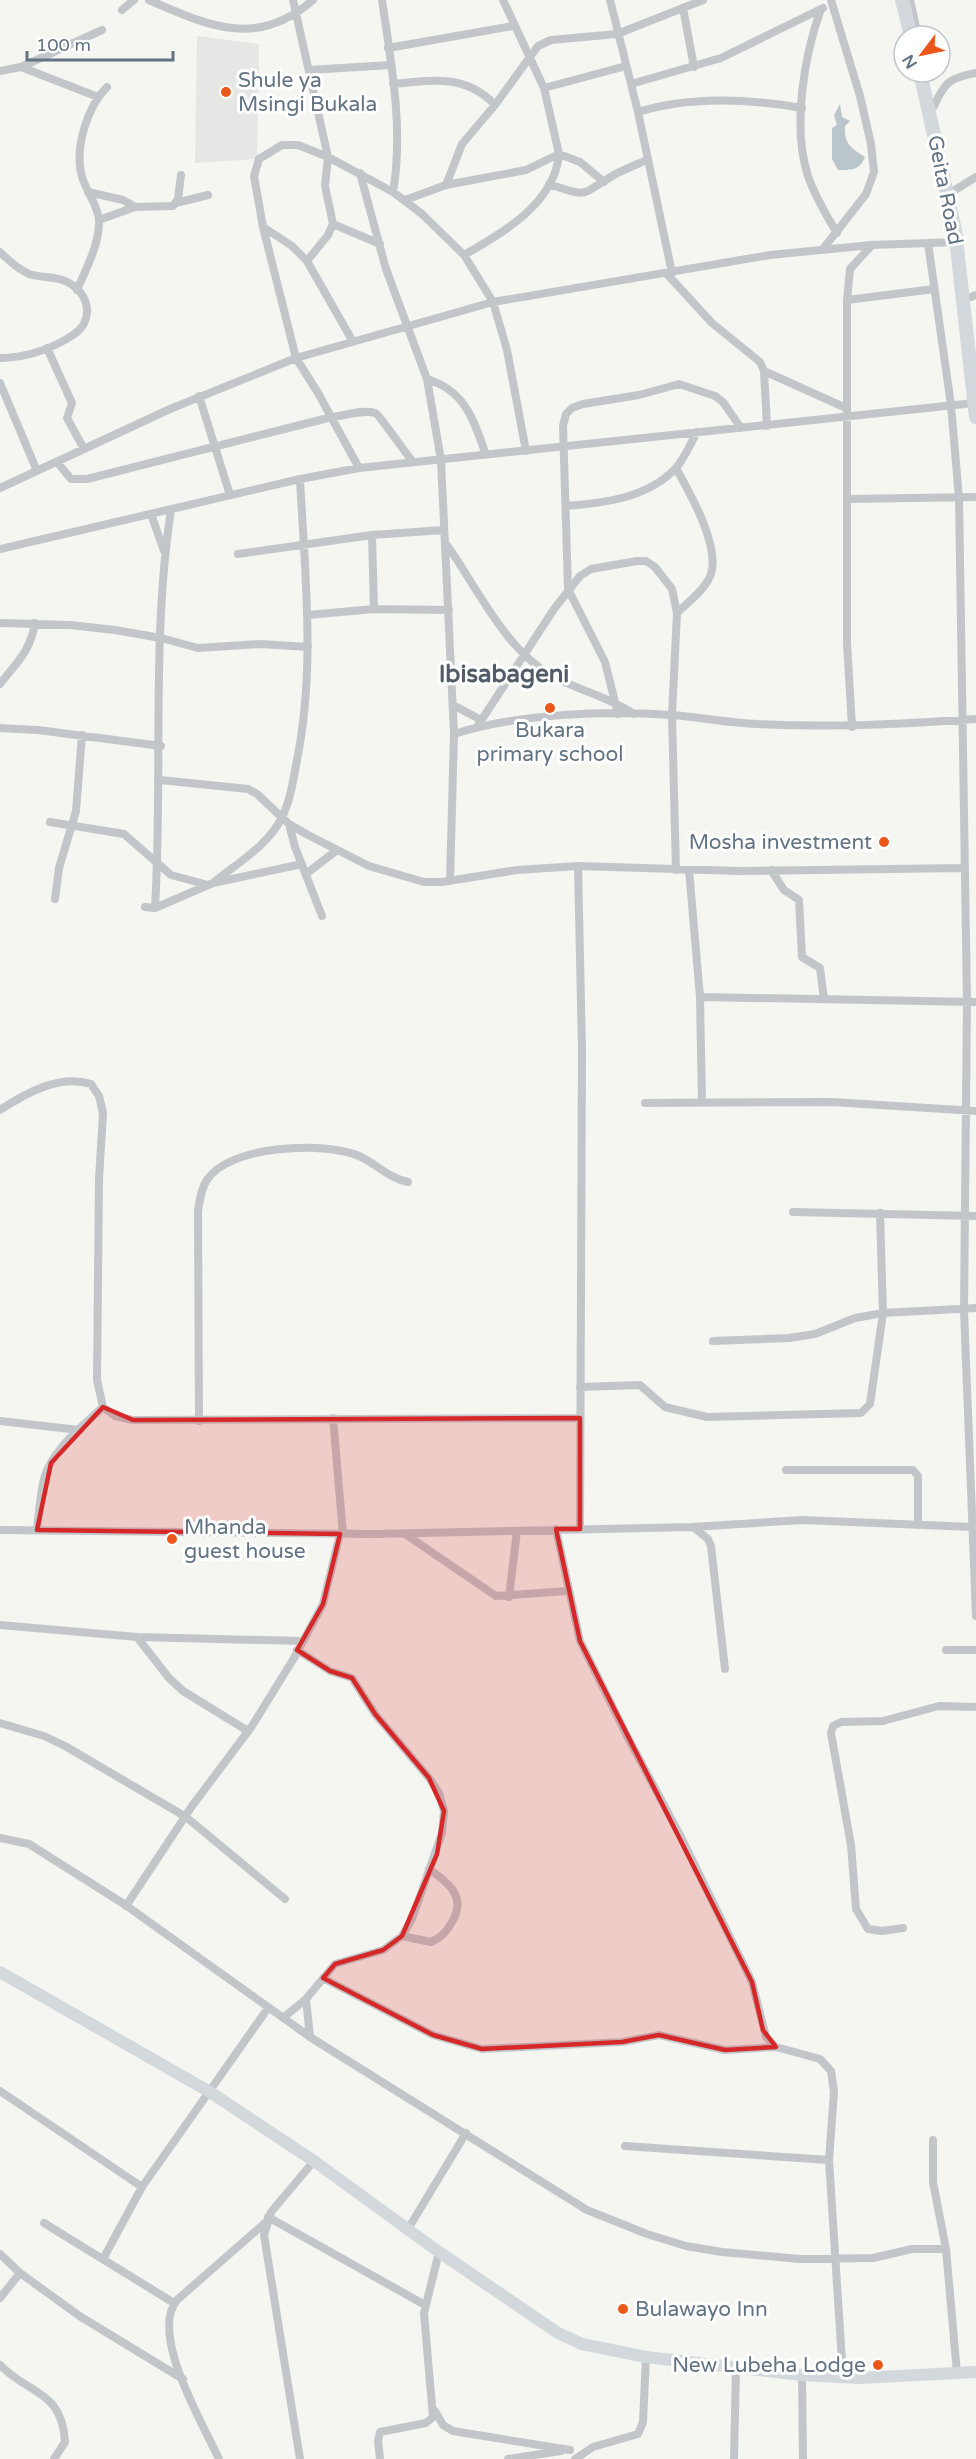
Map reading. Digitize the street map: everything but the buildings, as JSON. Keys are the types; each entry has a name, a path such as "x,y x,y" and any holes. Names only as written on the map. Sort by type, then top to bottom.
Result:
{"highway":[{"path":"902,0 908,24"},
{"name":"Geita Road","path":"923,84 950,193 957,242 970,297 976,417"}],"main road":[{"path":"0,1972 210,2092 314,2161 439,2252 558,2333 600,2349 646,2357 802,2375 843,2377 976,2372"}],"street":[{"path":"122,10 134,0"},
{"path":"149,0 215,26 240,31 267,27 296,15 313,0"},
{"path":"293,0 328,156 325,186 333,224 328,235 308,261"},
{"path":"382,0 391,65 398,146 393,192"},
{"path":"465,255 530,210 556,172 559,154 544,88 513,26 503,0"},
{"path":"610,0 651,171 669,273 712,323 753,354 764,370 846,413"},
{"path":"446,185 462,144 495,105 538,46 551,40 617,34 693,2 704,0"},
{"path":"910,0 915,24"},
{"path":"631,84 694,67 758,42 831,2 860,96 871,144 874,172 866,194 823,249"},
{"path":"683,8 694,67"},
{"path":"821,9 806,66 802,108 803,149 807,174 837,233"},
{"path":"388,48 513,26"},
{"path":"0,71 21,67 102,30"},
{"path":"309,70 391,65"},
{"path":"544,88 626,66"},
{"path":"21,67 98,97"},
{"path":"934,106 947,82 960,76 976,73"},
{"path":"393,84 419,81 462,83 483,93 495,105"},
{"path":"929,84 950,193 976,177"},
{"path":"77,290 89,262 99,220 80,165 89,116 98,97 107,87"},
{"path":"638,112 663,107 732,101 802,108"},
{"path":"359,468 332,417 296,358 263,227 254,176 259,159 282,145 298,145 328,156 393,192 405,200 465,255 493,302 507,350 526,451"},
{"path":"405,200 446,185 506,176 526,170 559,154 580,162 604,182"},
{"path":"549,184 582,193 589,192 648,159"},
{"path":"638,164 651,171"},
{"path":"360,173 386,269 409,324 427,379 441,460 454,734 450,881"},
{"path":"176,203 181,175"},
{"path":"88,192 123,200 135,207"},
{"path":"99,220 135,207 168,207 208,195"},
{"path":"333,224 380,244"},
{"path":"263,227 292,246 308,261 352,340"},
{"path":"0,488 199,396 296,358 352,340 493,302 823,249 957,242"},
{"path":"928,243 951,405 959,498 964,868 972,1002 966,1111 964,1309 976,1616"},
{"path":"852,727 847,643 847,300 850,269 872,245"},
{"path":"0,252 28,273 67,281 77,290 87,306 88,314 82,328 47,348 21,357 0,358"},
{"path":"847,300 934,289"},
{"path":"47,348 72,403 67,418 84,449"},
{"path":"764,370 767,426"},
{"path":"427,379 448,387 459,398 476,428 486,455"},
{"path":"0,382 37,471"},
{"path":"618,714 605,662 568,589 563,426 566,414 572,408 639,395 679,384 715,396 723,402 741,428"},
{"path":"199,396 213,448 230,495"},
{"path":"0,549 300,479 359,468 767,426 846,413 974,403"},
{"path":"57,462 65,474 78,480 332,417 378,414 398,445 413,462"},
{"path":"566,506 624,499 659,481 676,468 697,432"},
{"path":"676,468 706,533 712,562 708,581 677,613"},
{"path":"300,479 308,615 307,702 285,821 322,916"},
{"path":"848,499 976,497"},
{"path":"155,908 158,863 164,553 171,510"},
{"path":"151,514 164,553"},
{"path":"238,554 372,535 444,530"},
{"path":"372,535 374,609"},
{"path":"446,543 500,624 525,653 555,677 616,702 635,714"},
{"path":"479,723 568,589 580,576 591,569 646,561 655,567 672,589 677,613 672,715 676,870"},
{"path":"308,615 374,609 449,610"},
{"path":"0,623 35,623 104,629 161,638 183,646 198,648 260,644 308,647"},
{"path":"0,684 32,643 35,623"},
{"path":"453,705 479,723"},
{"path":"454,734 479,723 618,714 672,715 735,723 852,727 976,719"},
{"path":"0,728 81,735 160,746"},
{"path":"56,899 59,868 76,811 81,735"},
{"path":"160,780 248,789 257,794 285,821 337,850 369,866 424,882 450,881 517,870 578,866 676,870 964,868"},
{"path":"210,884 285,821"},
{"path":"50,822 124,834 171,875 210,884"},
{"path":"306,874 326,861 337,850"},
{"path":"145,907 155,908 210,884 302,864"},
{"path":"578,866 582,1050 580,1529"},
{"path":"689,870 700,997 702,1102"},
{"path":"771,870 784,890 799,900 802,957 820,968 824,999"},
{"path":"700,997 972,1002"},
{"path":"0,1110 52,1083 70,1080 91,1084 102,1104 97,1380 103,1407 115,1416 133,1420 199,1421 333,1418 580,1418"},
{"path":"645,1103 832,1102 976,1112"},
{"path":"199,1421 198,1210 207,1179 233,1160 261,1153 315,1148 360,1156 383,1172 408,1182"},
{"path":"793,1212 976,1216"},
{"path":"580,1387 640,1385 665,1407 712,1417 861,1413 870,1404 883,1313 880,1214"},
{"path":"713,1341 789,1338 815,1334 855,1318 883,1313 976,1308"},
{"path":"37,1530 44,1478 58,1452 103,1407"},
{"path":"126,1906 248,1731 323,1604 341,1534 333,1418"},
{"path":"0,1421 79,1430"},
{"path":"786,1470 913,1470 918,1476 918,1524"},
{"path":"0,1530 341,1534 693,1527 803,1520 972,1527"},
{"path":"693,1527 708,1539 711,1546 725,1669"},
{"path":"556,1529 568,1591 584,1650 681,1837 752,1982 763,2030 770,2043 776,2047"},
{"path":"508,1597 517,1531"},
{"path":"404,1533 496,1596 508,1597 568,1591"},
{"path":"0,1625 137,1637 302,1641"},
{"path":"137,1637 169,1678 183,1691 248,1731"},
{"path":"283,2018 306,1999 335,1964 383,1950 402,1936 412,1919 442,1833 444,1811 439,1793 429,1778 375,1714 352,1678 330,1671 297,1650"},
{"path":"946,1650 976,1650"},
{"path":"903,1928 882,1931 868,1929 856,1909 851,1845 831,1733 833,1726 841,1722 883,1721 939,1706 976,1707"},
{"path":"0,1723 44,1736 65,1746 186,1817 285,1899"},
{"path":"0,1838 29,1844 126,1906 310,2037 587,2210 647,2234 686,2246 722,2252 800,2259 887,2257 912,2249 946,2249"},
{"path":"402,1936 432,1942 445,1934 458,1910 458,1899 454,1889 429,1869"},
{"path":"323,1978 434,2035 482,2049 622,2042 659,2035 725,2049 776,2047 820,2059 831,2071 834,2092 829,2160 843,2377"},
{"path":"306,1999 310,2037"},
{"path":"103,2259 142,2187 268,2008"},
{"path":"0,2091 142,2187"},
{"path":"408,2229 466,2133"},
{"path":"933,2140 933,2182 946,2249 957,2373"},
{"path":"625,2146 829,2160"},
{"path":"219,2459 172,2353 169,2315 174,2303 267,2220 314,2161"},
{"path":"267,2220 425,2305"},
{"path":"267,2220 264,2244 300,2459"},
{"path":"44,2223 174,2303"},
{"path":"380,2459 378,2441 380,2432 431,2421 434,2417 424,2321 425,2305 439,2252"},
{"path":"0,2254 20,2273 81,2317 183,2379"},
{"path":"0,2298 20,2273"},
{"path":"508,2459 592,2447 632,2437 641,2429 646,2357"},
{"path":"0,2365 39,2390 57,2408 65,2442 54,2459"},
{"path":"734,2459 736,2368"},
{"path":"802,2375 803,2459"},
{"path":"433,2406 441,2423 453,2431 570,2450"},
{"path":"575,2459 592,2447"}],"highlighted area":[{"path":"103,1407 133,1420 580,1418 580,1529 556,1529 580,1641 752,1982 763,2030 776,2047 725,2050 659,2035 622,2042 482,2049 433,2035 323,1978 335,1964 383,1950 402,1936 437,1854 444,1811 429,1778 375,1714 352,1678 330,1671 297,1650 323,1604 340,1534 37,1530 51,1463"}],"shaded area":[{"path":"197,36 259,44 257,159 195,163"},
{"path":"840,104 842,117 850,121 845,126 847,141 852,148 865,157 858,167 838,170 832,159 832,128 837,125 834,115"}],"place":[{"name":"Shule ya Msingi Bukala","path":"226,92"},
{"name":"Bukara primary school","path":"550,708"},
{"name":"Mosha investment","path":"884,842"},
{"name":"Mhanda guest house","path":"172,1539"},
{"name":"Bulawayo Inn","path":"623,2309"},
{"name":"New Lubeha Lodge","path":"878,2365"}],"district":[{"name":"Ibisabageni","path":"504,674"}]}
